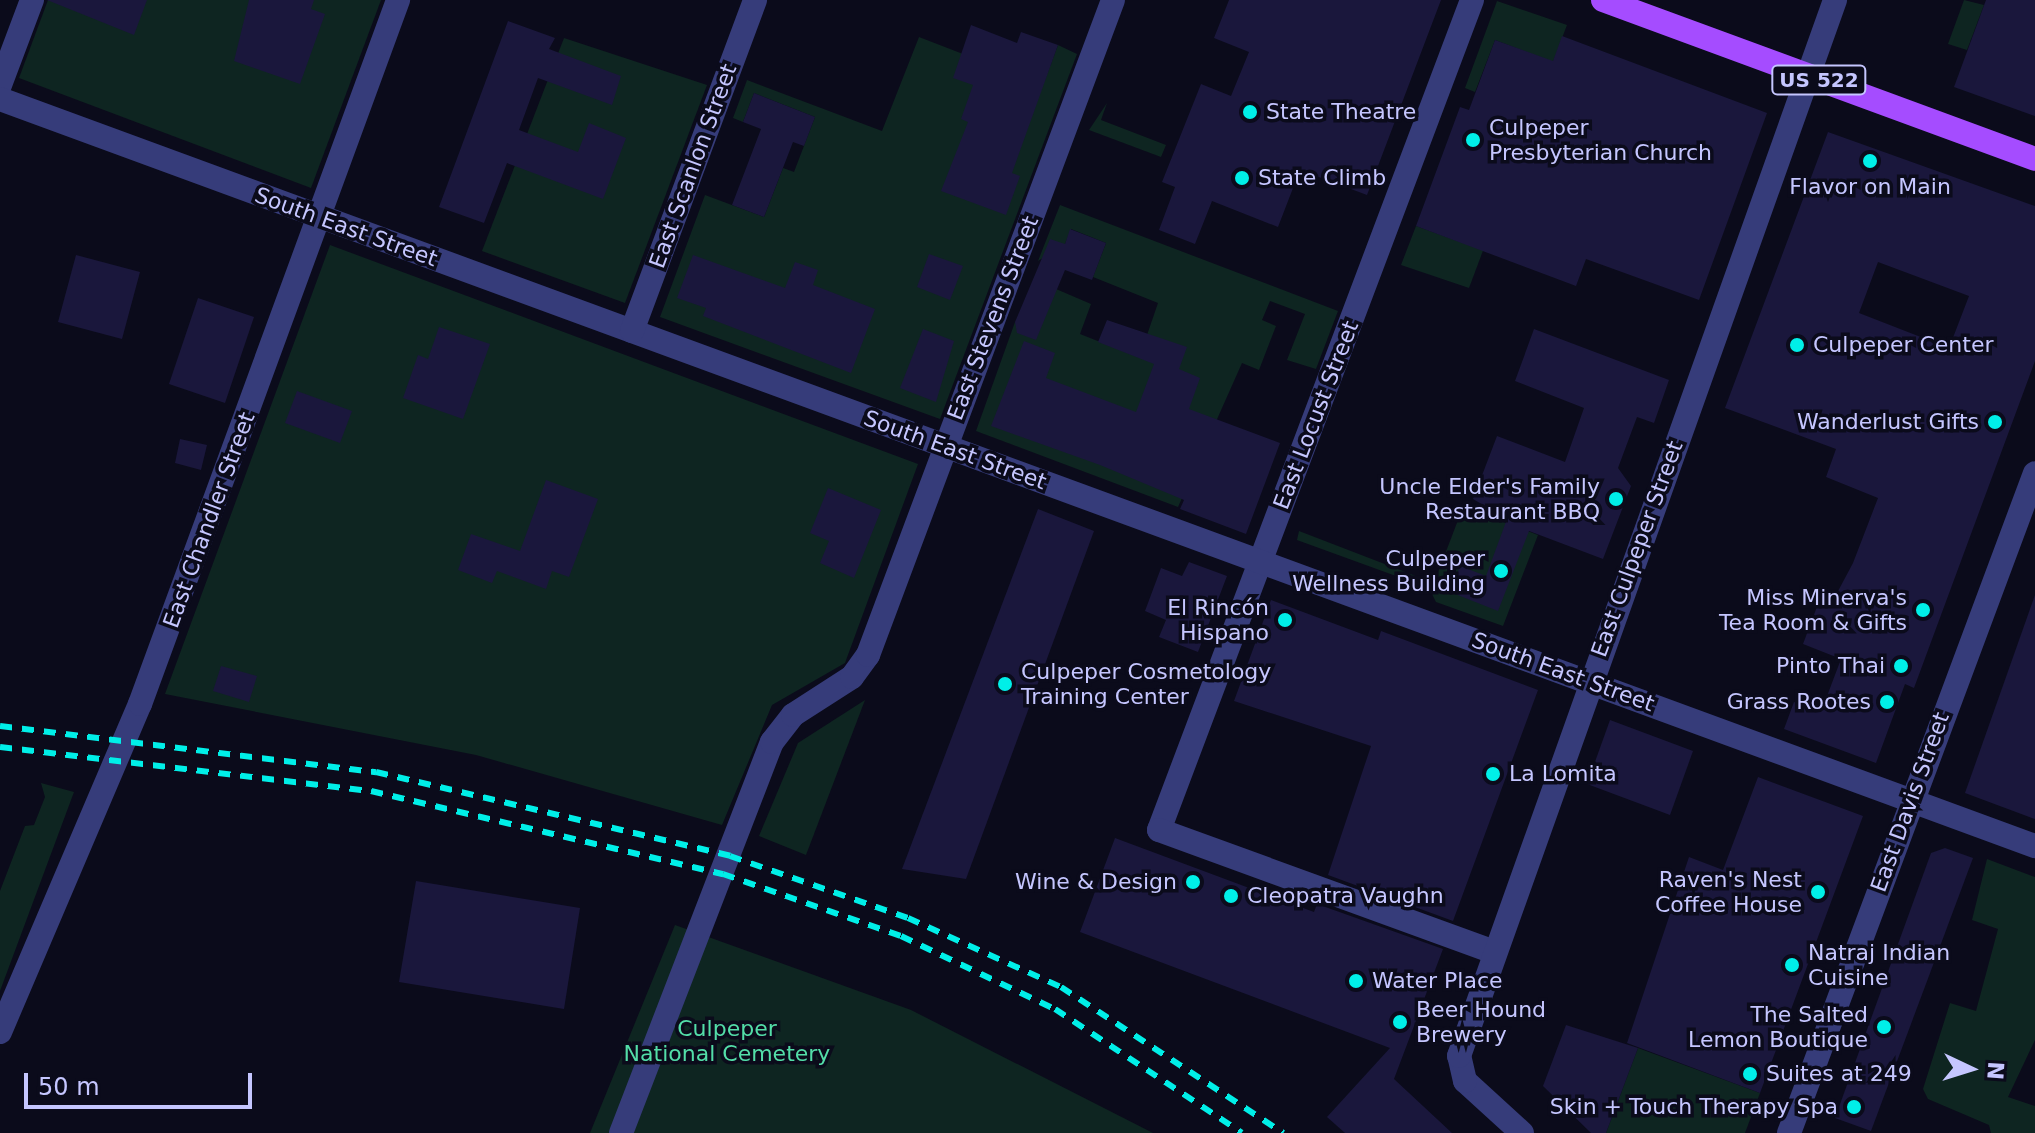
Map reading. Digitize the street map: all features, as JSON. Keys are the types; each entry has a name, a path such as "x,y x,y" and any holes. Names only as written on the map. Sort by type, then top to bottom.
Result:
{"main road":[{"name":"US 522","path":"1603,0 2035,159"}],"street":[{"path":"0,85 32,0"},
{"name":"East Chandler Street","path":"0,1032 127,737 398,0"},
{"name":"East Scanlon Street","path":"632,331 755,0"},
{"name":"East Stevens Street","path":"621,1133 776,734 864,663 1113,0"},
{"name":"East Locust Street","path":"1472,0 1159,830 1494,952"},
{"name":"East Culpeper Street","path":"1522,1133 1459,1070 1494,952 1835,0"},
{"name":"South East Street","path":"0,99 2035,846"},
{"name":"East Davis Street","path":"1789,1133 1910,799 2035,473"}],"green space":[{"path":"48,0 381,0 311,188 19,78"},
{"path":"1964,0 1984,5 1967,50 1948,44"},
{"path":"1497,1 1567,25 1553,62 1495,40 1475,92 1465,88"},
{"path":"919,37 1043,85 1058,45 1077,54 940,419 660,317 705,195 764,217 783,168 794,172 815,117 754,93 743,122 733,118 747,80 882,131"},
{"path":"564,38 707,85 625,303 482,251"},
{"path":"1107,103 1101,120 1166,145 1161,157 1089,130"},
{"path":"1526,136 1469,288 1401,265 1416,226 1460,242"},
{"path":"1060,205 1338,311 1316,369 1287,360 1305,314 1270,301 1262,320 1276,326 1259,370 1242,363 1178,507 976,431 1015,322 1029,328 1056,289 1091,304 1080,334 1138,357 1147,335 1158,303 1093,277 1106,243 1071,229 1065,244 1038,261"},
{"path":"330,245 918,464 845,663 772,705 722,825 476,755 165,694"},
{"path":"1463,507 1538,535 1503,626 1436,602 1429,588 1297,540 1299,531 1434,583"},
{"path":"865,700 806,855 759,836 798,743"},
{"path":"41,783 74,792 0,991 0,891 25,826 34,825 45,797"},
{"path":"1987,859 2035,877 2035,1040 2008,1097 2035,1106 2035,1133 1991,1133 1989,1125 1928,1099 1923,1089 1950,1003 1976,1011 1998,929 1972,920"},
{"name":"Culpeper National Cemetery","path":"675,925 911,1010 1153,1133 590,1133"},
{"path":"1638,1048 1760,1093 1745,1133 1606,1133"}],"building":[{"path":"47,0 147,0 134,35"},
{"path":"249,0 314,0 311,9 325,14 300,84 234,61"},
{"name":"State Theatre","path":"1229,0 1441,0 1367,195 1300,170 1278,227 1212,201 1195,244 1159,230 1175,187 1162,182 1201,84 1231,96 1249,52 1214,38"},
{"path":"1986,0 2035,0 2035,116 1954,87"},
{"path":"508,21 555,38 549,49 621,76 612,105 538,78 519,130 578,152 589,123 626,138 603,199 507,163 484,223 439,207"},
{"path":"971,25 1017,43 1021,32 1058,45 1012,173 1020,176 1006,215 941,191 968,122 961,119 973,85 953,78"},
{"path":"1562,36 1767,113 1699,300 1586,259 1576,286 1416,226 1460,107 1469,110 1495,40 1553,61"},
{"path":"754,93 815,117 804,146 793,142 764,217 732,205 761,129 743,122"},
{"path":"1828,132 2035,206 2035,361 1914,688 1905,684 1876,763 1784,729 1794,702 1821,712 1841,659 1803,644 1824,588 1837,593 1853,563 1878,498 1826,477 1836,449 1725,408","holes":["1878,262 1969,296 1949,348 1859,313"]},
{"path":"1070,229 1106,243 1092,280 1065,270 1036,340 1017,333 1015,322 1050,239 1065,244"},
{"path":"929,254 963,266 950,300 917,287"},
{"path":"76,255 140,272 122,339 58,322"},
{"path":"693,255 785,288 795,262 818,270 813,285 875,309 851,373 703,316 706,308 677,298"},
{"path":"198,298 254,317 225,403 169,384"},
{"path":"1107,320 1187,347 1179,369 1200,378 1189,409 1280,443 1246,534 1180,509 1184,500 1100,465 991,426 1024,341 1055,353 1046,378 1136,412 1154,364 1098,342"},
{"path":"439,327 490,344 463,419 403,398 418,355 428,359"},
{"path":"923,329 954,341 936,402 900,388"},
{"path":"1534,329 1669,380 1654,423 1637,417 1618,468 1631,486 1603,559 1529,531 1498,611 1450,592 1460,566 1486,576 1507,519 1473,499 1497,436 1565,462 1584,408 1515,381"},
{"path":"297,391 352,411 340,443 285,423"},
{"path":"180,439 207,445 201,470 175,463"},
{"path":"546,480 598,499 569,577 552,571 546,589 497,571 492,583 458,570 471,534 520,551"},
{"path":"828,488 881,510 854,578 820,563 829,541 810,533"},
{"path":"1038,509 1094,531 966,879 902,869"},
{"path":"1189,562 1227,576 1198,652 1159,637 1166,620 1145,611 1161,568 1182,576"},
{"path":"2035,595 2035,819 1965,793"},
{"path":"1271,600 1378,640 1381,631 1538,690 1453,921 1328,875 1371,746 1234,701"},
{"path":"221,666 257,676 249,702 213,691"},
{"path":"1610,720 1693,751 1670,815 1587,784"},
{"path":"1758,777 1863,816 1760,1093 1627,1043 1689,857 1723,870"},
{"path":"1115,838 1314,912 1317,904 1443,949 1394,1079 1452,1133 1345,1133 1327,1117 1390,1048 1080,932"},
{"path":"1945,848 1973,858 1871,1131 1835,1118 1931,853"},
{"path":"416,881 580,908 564,1009 399,982"},
{"path":"1566,1025 1638,1048 1606,1133 1591,1133 1543,1086"}],"railway":[{"path":"0,726 376,772 730,856 908,918 1061,987 1283,1133"},
{"path":"0,747 371,791 723,874 901,936 1055,1009 1242,1133"}],"place":[{"name":"State Theatre","path":"1250,112"},
{"name":"Culpeper Presbyterian Church","path":"1473,140"},
{"name":"Flavor on Main","path":"1870,161"},
{"name":"State Climb","path":"1242,178"},
{"name":"Culpeper Center","path":"1797,345"},
{"name":"Wanderlust Gifts","path":"1995,422"},
{"name":"Uncle Elder's Family Restaurant BBQ","path":"1616,499"},
{"name":"Culpeper Wellness Building","path":"1501,571"},
{"name":"Miss Minerva's Tea Room & Gifts","path":"1923,610"},
{"name":"El Rincón Hispano","path":"1285,620"},
{"name":"Pinto Thai","path":"1901,666"},
{"name":"Culpeper Cosmetology Training Center","path":"1005,684"},
{"name":"Grass Rootes","path":"1887,702"},
{"name":"La Lomita","path":"1493,774"},
{"name":"Wine & Design","path":"1193,882"},
{"name":"Raven's Nest Coffee House","path":"1818,892"},
{"name":"Cleopatra Vaughn","path":"1231,896"},
{"name":"Natraj Indian Cuisine","path":"1792,965"},
{"name":"Water Place","path":"1356,981"},
{"name":"Beer Hound Brewery","path":"1400,1022"},
{"name":"The Salted Lemon Boutique","path":"1884,1027"},
{"name":"Suites at 249","path":"1750,1074"},
{"name":"Skin + Touch Therapy Spa","path":"1854,1107"}]}
